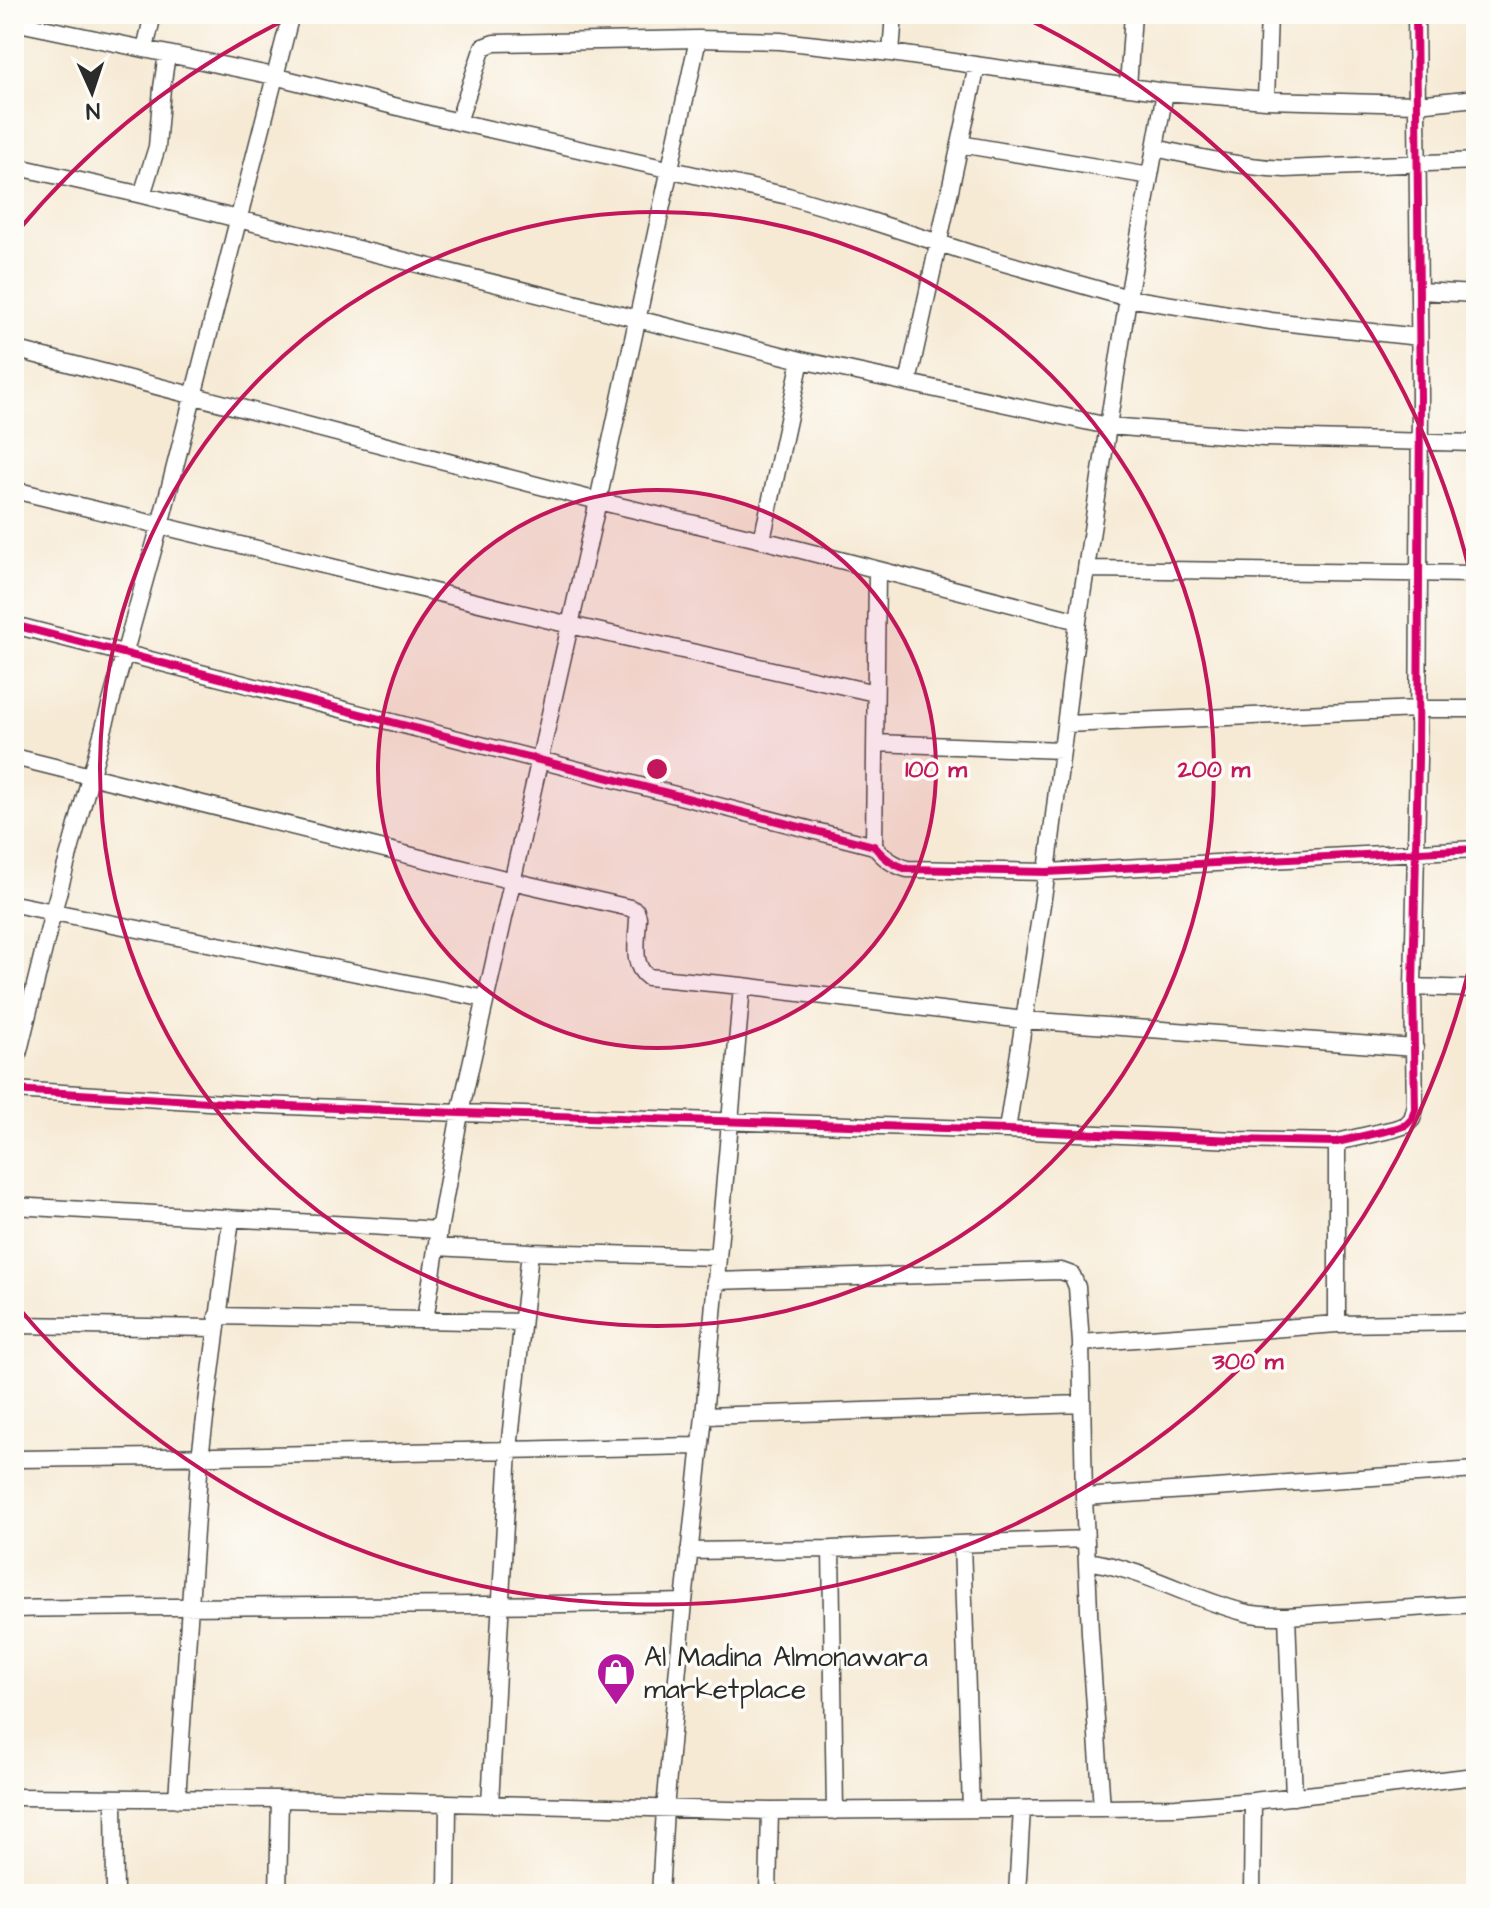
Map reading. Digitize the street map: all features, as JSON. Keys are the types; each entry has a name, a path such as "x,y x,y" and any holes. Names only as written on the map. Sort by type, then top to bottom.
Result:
{"street":[{"path":"145,49 153,14"},
{"path":"14,1071 89,776 160,525 291,14"},
{"path":"891,53 894,14"},
{"path":"1128,87 1133,14"},
{"path":"1266,100 1269,14"},
{"path":"14,1090 460,1113 1235,1140 1337,1142 1406,1125 1415,1109 1413,987 1417,851 1419,442 1416,14"},
{"path":"14,22 274,76 458,122 788,196 1128,298 1271,321 1419,337"},
{"path":"458,122 483,47 494,43 698,39 780,41 891,53 1165,92 1266,100 1417,104 1476,98"},
{"path":"425,1320 460,1113 698,39"},
{"path":"142,195 157,147 167,54"},
{"path":"908,383 977,66"},
{"path":"1007,1130 1047,872 1078,621 1128,298 1165,92"},
{"path":"960,144 1150,176"},
{"path":"1155,148 1255,167 1314,168 1476,161"},
{"path":"14,166 142,195 801,360 1108,426 1264,438 1476,443"},
{"path":"1419,291 1476,294"},
{"path":"14,349 598,501 1078,621"},
{"path":"762,540 801,360"},
{"path":"14,490 570,625 875,693"},
{"path":"1087,569 1476,574"},
{"path":"874,846 877,571"},
{"path":"14,625 874,846 894,865 907,869 1047,872 1476,849"},
{"path":"1066,724 1476,709"},
{"path":"875,743 1062,750"},
{"path":"14,757 636,911 637,964 648,977 1024,1020 1415,1048"},
{"path":"14,904 486,999"},
{"path":"660,1894 665,1809 742,986"},
{"path":"1413,987 1476,989"},
{"path":"1337,1142 1337,1324"},
{"path":"14,1206 439,1230"},
{"path":"177,1799 200,1457 231,1219"},
{"path":"436,1247 718,1257"},
{"path":"490,1804 509,1449 530,1252"},
{"path":"715,1281 1061,1271 1072,1275 1077,1287 1081,1343 1085,1539 1102,1808"},
{"path":"14,1325 425,1320 522,1322"},
{"path":"1081,1343 1337,1324 1476,1322"},
{"path":"704,1416 1082,1404"},
{"path":"14,1459 700,1446"},
{"path":"1084,1497 1476,1470"},
{"path":"689,1551 1085,1539"},
{"path":"962,1544 971,1809"},
{"path":"831,1549 835,1811"},
{"path":"1087,1561 1134,1571 1222,1606 1265,1616 1476,1604"},
{"path":"14,1609 684,1602"},
{"path":"1287,1616 1294,1797"},
{"path":"14,1797 280,1799 770,1811 1176,1807 1476,1776"},
{"path":"114,1798 115,1894"},
{"path":"278,1894 280,1799"},
{"path":"1252,1894 1253,1801"},
{"path":"447,1894 448,1803"},
{"path":"1017,1894 1022,1809"},
{"path":"768,1894 770,1811"}],"cycle path":[{"path":"14,1090 460,1113 1235,1140 1337,1142 1406,1125 1415,1109 1413,987 1420,396 1416,14"},
{"path":"14,625 874,846 889,860 907,869 1047,872 1476,849"}],"place":[{"name":"Al Madina Almonawara marketplace","path":"616,1706"}]}
